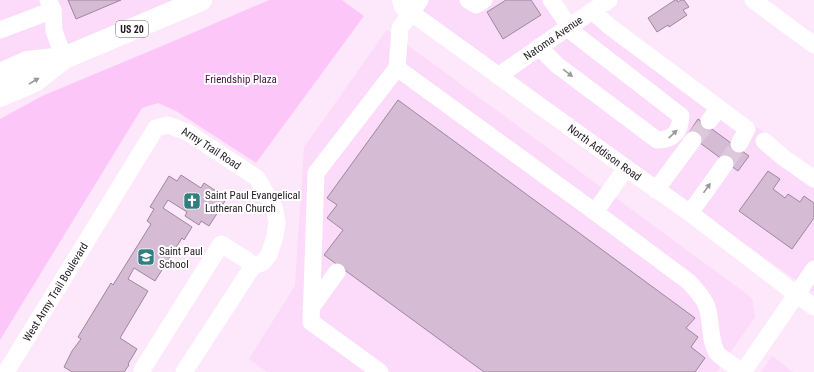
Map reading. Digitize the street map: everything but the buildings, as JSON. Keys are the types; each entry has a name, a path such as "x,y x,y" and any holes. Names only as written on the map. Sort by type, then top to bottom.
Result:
{"main road":[{"name":"US 20","path":"0,96 35,81 64,58 171,6 201,0"},
{"name":"US 20","path":"0,74 27,62 64,58"}],"street":[{"name":"North Addison Road","path":"394,0 412,4 498,76 690,213 814,306"},
{"path":"468,0 476,5 484,0"},
{"path":"539,47 557,65 657,140 665,140 672,137 681,124 681,116 568,27 551,0"},
{"name":"Natoma Avenue","path":"498,76 609,0"},
{"path":"753,0 814,45"},
{"path":"380,372 311,322 316,173 397,68 400,28 412,4"},
{"path":"0,30 51,5 54,31 64,58"},
{"path":"592,11 714,115 743,136"},
{"path":"397,68 689,282 707,306 711,326 712,342 718,354 743,372 814,269"},
{"name":"Army Trail Road","path":"104,211 156,128 168,125 187,132 257,178 274,207 277,222 275,236 269,255 262,263 253,266"},
{"path":"656,190 694,140"},
{"path":"764,141 784,158 814,179"},
{"path":"690,213 725,164"},
{"path":"595,212 626,168"},
{"name":"West Army Trail Boulevard","path":"6,372 104,211"},
{"path":"143,372 142,370 221,244 247,260 253,266 184,372"},
{"path":"311,308 337,272"}],"shaded area":[{"path":"0,0 181,0 0,81"},
{"path":"412,0 555,0 570,23 501,68 419,8"},
{"path":"597,11 814,169 814,293 504,73"},
{"path":"387,30 752,298 755,317 717,372 267,372 249,359 295,286 304,147"},
{"path":"772,356 793,372 761,372"}],"green space":[{"name":"Friendship Plaza","path":"269,0 342,0 364,16 256,163 176,111 158,103 142,108 0,340 0,119 42,96"}],"tunnel":[{"path":"693,140 709,121"},
{"path":"725,164 739,144"}],"place":[{"name":"Saint Paul Evangelical Lutheran Church","path":"192,201"},
{"name":"Saint Paul School","path":"146,257"}]}
